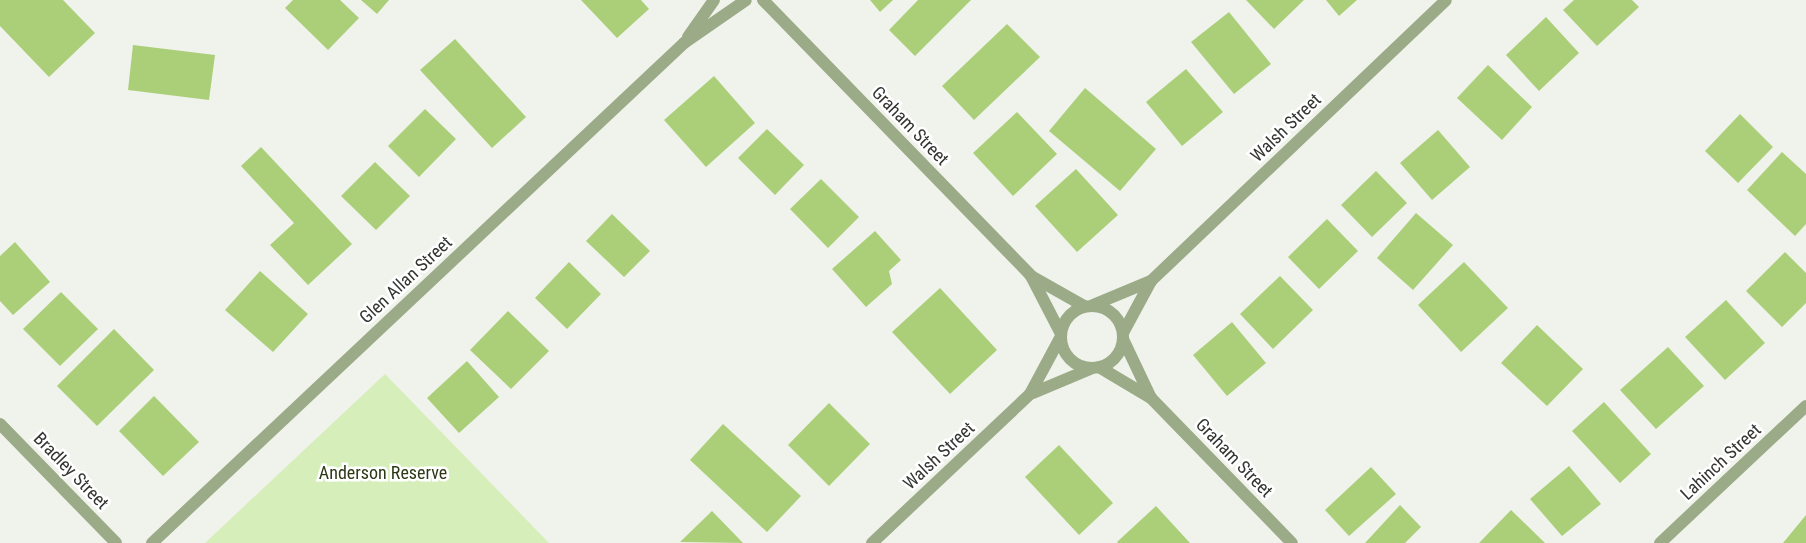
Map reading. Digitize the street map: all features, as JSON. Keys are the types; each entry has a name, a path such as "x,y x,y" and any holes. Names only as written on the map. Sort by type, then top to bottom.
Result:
{"street":[{"name":"Glen Allan Street","path":"684,43 714,0"},
{"name":"Glen Allan Street","path":"152,543 684,43 746,0"},
{"name":"Graham Street","path":"763,0 1031,276 1060,335"},
{"name":"Walsh Street","path":"1123,336 1151,281 1446,0"},
{"name":"Graham Street","path":"1031,276 1089,306"},
{"name":"Walsh Street","path":"1089,306 1151,281"},
{"path":"1089,306 1113,314 1123,336 1115,358 1096,368 1074,363 1062,348 1060,335 1068,316 1089,306"},
{"name":"Walsh Street","path":"1030,394 1060,335"},
{"name":"Graham Street","path":"1123,336 1151,398"},
{"name":"Graham Street","path":"1096,368 1151,398 1292,543"},
{"name":"Walsh Street","path":"872,543 1030,394 1071,374 1096,368"},
{"name":"Lahinch Street","path":"1660,543 1806,406"},
{"name":"Bradley Street","path":"0,424 116,543"}],"green space":[{"name":"Anderson Reserve","path":"385,374 549,543 205,543"}],"building":[{"path":"0,0 63,0 95,33 49,77 0,26"},
{"path":"293,0 340,0 359,18 328,50 285,8"},
{"path":"361,0 389,0 377,14"},
{"path":"581,0 641,0 649,9 617,38"},
{"path":"870,0 893,0 880,12"},
{"path":"918,0 971,0 915,56 889,30"},
{"path":"1246,0 1304,0 1274,29"},
{"path":"1326,0 1357,0 1339,16"},
{"path":"1574,0 1632,0 1639,7 1597,46 1563,10"},
{"path":"1229,12 1271,64 1234,94 1191,42"},
{"path":"1546,17 1579,53 1539,91 1506,55"},
{"path":"1007,24 1040,57 974,120 942,86"},
{"path":"455,39 526,117 492,148 420,70"},
{"path":"133,45 215,55 209,100 128,90"},
{"path":"1488,65 1532,107 1502,140 1457,98"},
{"path":"1186,69 1223,112 1182,146 1146,102"},
{"path":"714,76 755,123 706,167 664,120"},
{"path":"1085,88 1156,149 1120,191 1049,131"},
{"path":"425,109 456,139 419,177 388,146"},
{"path":"1017,112 1057,154 1013,196 973,153"},
{"path":"1740,114 1773,147 1738,183 1705,151"},
{"path":"767,129 804,165 775,195 738,158"},
{"path":"1438,130 1470,167 1432,200 1400,163"},
{"path":"261,147 352,244 308,285 270,245 294,223 241,166"},
{"path":"1782,152 1806,174 1806,224 1795,236 1747,190"},
{"path":"375,162 410,196 376,230 341,196"},
{"path":"1076,169 1118,215 1077,252 1035,206"},
{"path":"1376,171 1407,203 1372,237 1341,205"},
{"path":"821,179 859,217 828,248 790,209"},
{"path":"1416,213 1453,245 1413,290 1377,258"},
{"path":"612,214 650,251 624,277 586,241"},
{"path":"1327,219 1358,251 1319,289 1288,257"},
{"path":"875,231 901,260 889,271 892,284 866,307 832,269"},
{"path":"15,242 50,282 13,315 0,301 0,256"},
{"path":"1785,252 1806,273 1806,303 1782,327 1746,291"},
{"path":"569,262 601,294 567,329 535,298"},
{"path":"1464,262 1508,308 1461,352 1418,305"},
{"path":"260,271 308,314 273,352 225,310"},
{"path":"1280,276 1313,310 1273,349 1240,314"},
{"path":"940,288 997,350 950,394 892,332"},
{"path":"61,292 98,329 60,366 23,329"},
{"path":"1726,300 1765,343 1725,380 1685,337"},
{"path":"508,311 549,351 511,389 470,350"},
{"path":"1232,322 1266,363 1227,396 1193,355"},
{"path":"1537,325 1583,369 1547,406 1501,363"},
{"path":"114,329 154,370 97,426 57,386"},
{"path":"1668,347 1704,386 1656,429 1620,390"},
{"path":"467,361 499,397 459,433 427,398"},
{"path":"154,396 199,442 163,476 119,431"},
{"path":"1604,402 1651,454 1620,483 1572,431"},
{"path":"829,403 870,444 829,486 788,445"},
{"path":"723,424 801,496 767,532 690,460"},
{"path":"1059,445 1113,503 1079,535 1025,477"},
{"path":"1569,466 1601,504 1562,536 1530,499"},
{"path":"1371,467 1396,494 1349,536 1325,510"},
{"path":"1400,505 1421,527 1405,543 1365,543"},
{"path":"1156,506 1190,543 1117,542"},
{"path":"1511,510 1545,543 1479,543"},
{"path":"712,511 743,543 680,542"},
{"path":"1806,515 1806,543 1783,543"}]}
